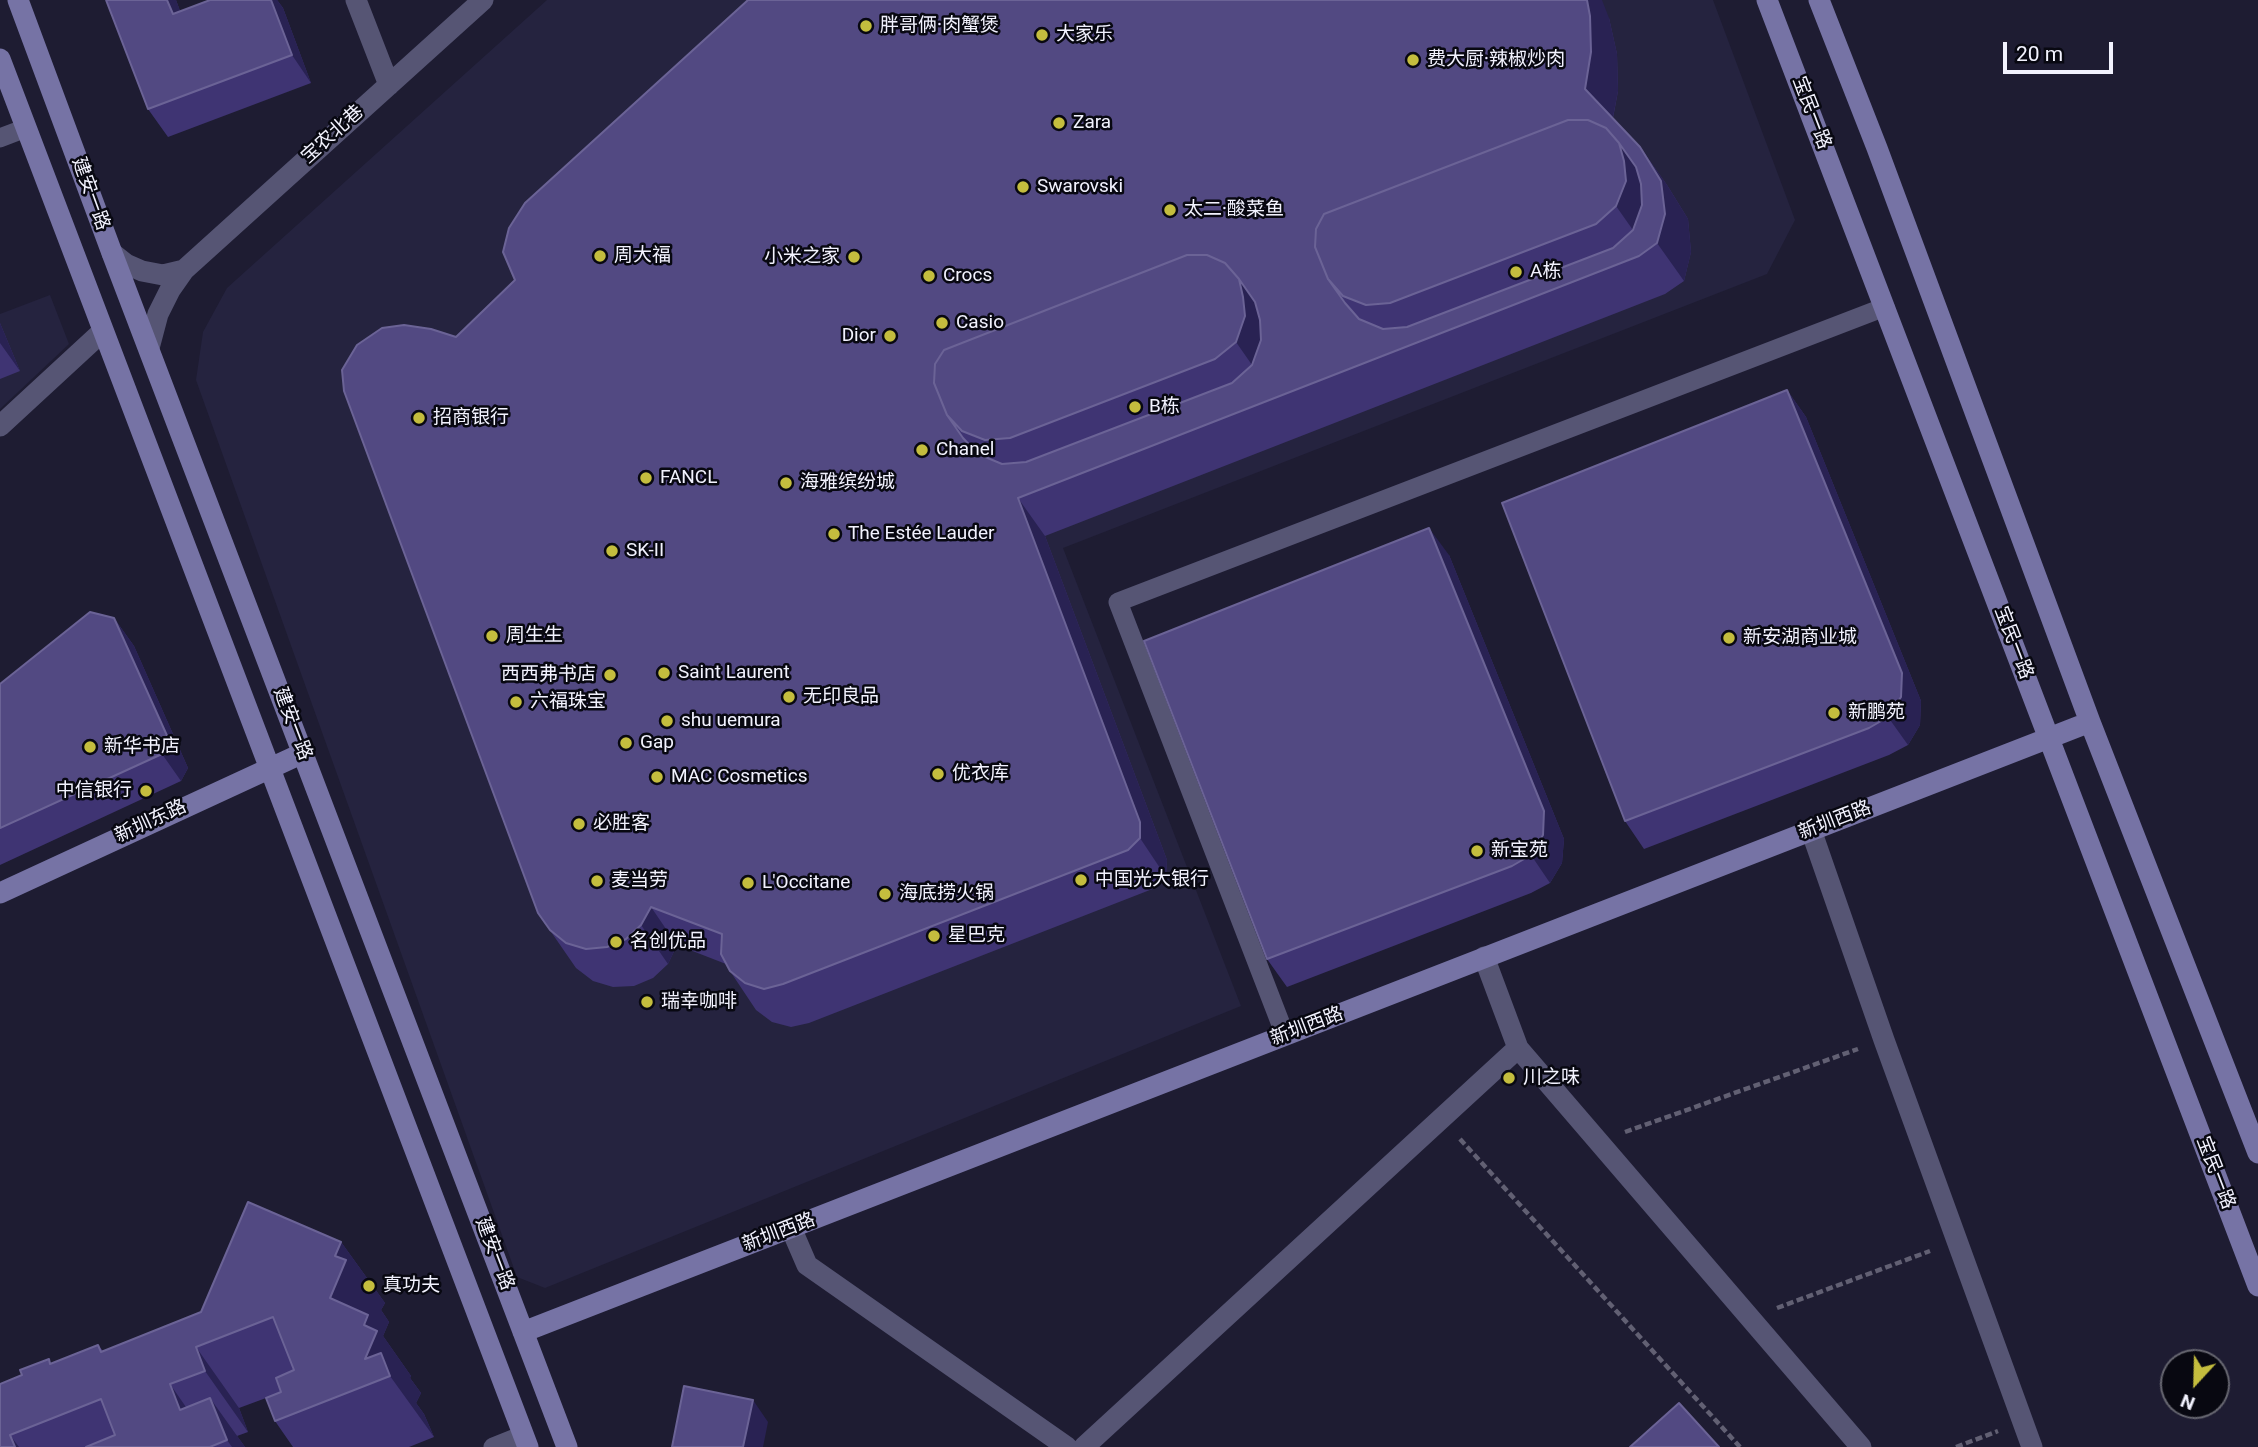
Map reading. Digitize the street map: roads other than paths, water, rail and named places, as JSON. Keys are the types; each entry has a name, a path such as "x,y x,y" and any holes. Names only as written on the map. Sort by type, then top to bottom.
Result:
{"main road":[{"name":"建安一路","path":"18,0 567,1447"},
{"name":"宝民一路","path":"1767,0 2258,1286"},
{"path":"1819,0 1877,148 2090,722 2258,1153"},
{"name":"建安一路","path":"0,60 525,1441"},
{"name":"新圳西路","path":"523,1332 2090,722"},
{"name":"新圳东路","path":"0,893 303,752"}],"street":[{"path":"356,0 388,85"},
{"name":"宝农北巷","path":"149,348 158,314 184,270 483,0"},
{"path":"112,253 126,264 142,271 163,275 184,270"},
{"path":"0,426 103,331"},
{"path":"1811,830 2032,1447"},
{"path":"1484,957 1518,1048 1861,1447"},
{"path":"1084,1447 1518,1048"},
{"path":"791,1228 807,1265 1067,1447"}],"lane":[{"path":"0,138 26,128"},
{"path":"1285,1035 1118,602 1885,307"},
{"path":"493,1447 525,1441"}],"place":[{"name":"胖哥俩·肉蟹煲","path":"866,26"},
{"name":"大家乐","path":"1042,35"},
{"name":"费大厨·辣椒炒肉","path":"1413,60"},
{"name":"Zara","path":"1059,123"},
{"name":"Swarovski","path":"1023,187"},
{"name":"太二·酸菜鱼","path":"1170,210"},
{"name":"周大福","path":"600,256"},
{"name":"小米之家","path":"854,257"},
{"name":"A栋","path":"1516,272"},
{"name":"Crocs","path":"929,276"},
{"name":"Casio","path":"942,323"},
{"name":"Dior","path":"890,336"},
{"name":"B栋","path":"1135,407"},
{"name":"招商银行","path":"419,418"},
{"name":"Chanel","path":"922,450"},
{"name":"FANCL","path":"646,478"},
{"name":"海雅缤纷城","path":"786,483"},
{"name":"The Estée Lauder","path":"834,534"},
{"name":"SK-II","path":"612,551"},
{"name":"周生生","path":"492,636"},
{"name":"新安湖商业城","path":"1729,638"},
{"name":"Saint Laurent","path":"664,673"},
{"name":"西西弗书店","path":"610,675"},
{"name":"无印良品","path":"789,697"},
{"name":"六福珠宝","path":"516,702"},
{"name":"新鹏苑","path":"1834,713"},
{"name":"shu uemura","path":"667,721"},
{"name":"Gap","path":"626,743"},
{"name":"新华书店","path":"90,747"},
{"name":"优衣库","path":"938,774"},
{"name":"MAC Cosmetics","path":"657,777"},
{"name":"中信银行","path":"146,791"},
{"name":"必胜客","path":"579,824"},
{"name":"新宝苑","path":"1477,851"},
{"name":"中国光大银行","path":"1081,880"},
{"name":"麦当劳","path":"597,881"},
{"name":"L'Occitane","path":"748,883"},
{"name":"海底捞火锅","path":"885,894"},
{"name":"星巴克","path":"934,936"},
{"name":"名创优品","path":"616,942"},
{"name":"瑞幸咖啡","path":"647,1002"},
{"name":"川之味","path":"1509,1078"},
{"name":"真功夫","path":"369,1286"}]}
